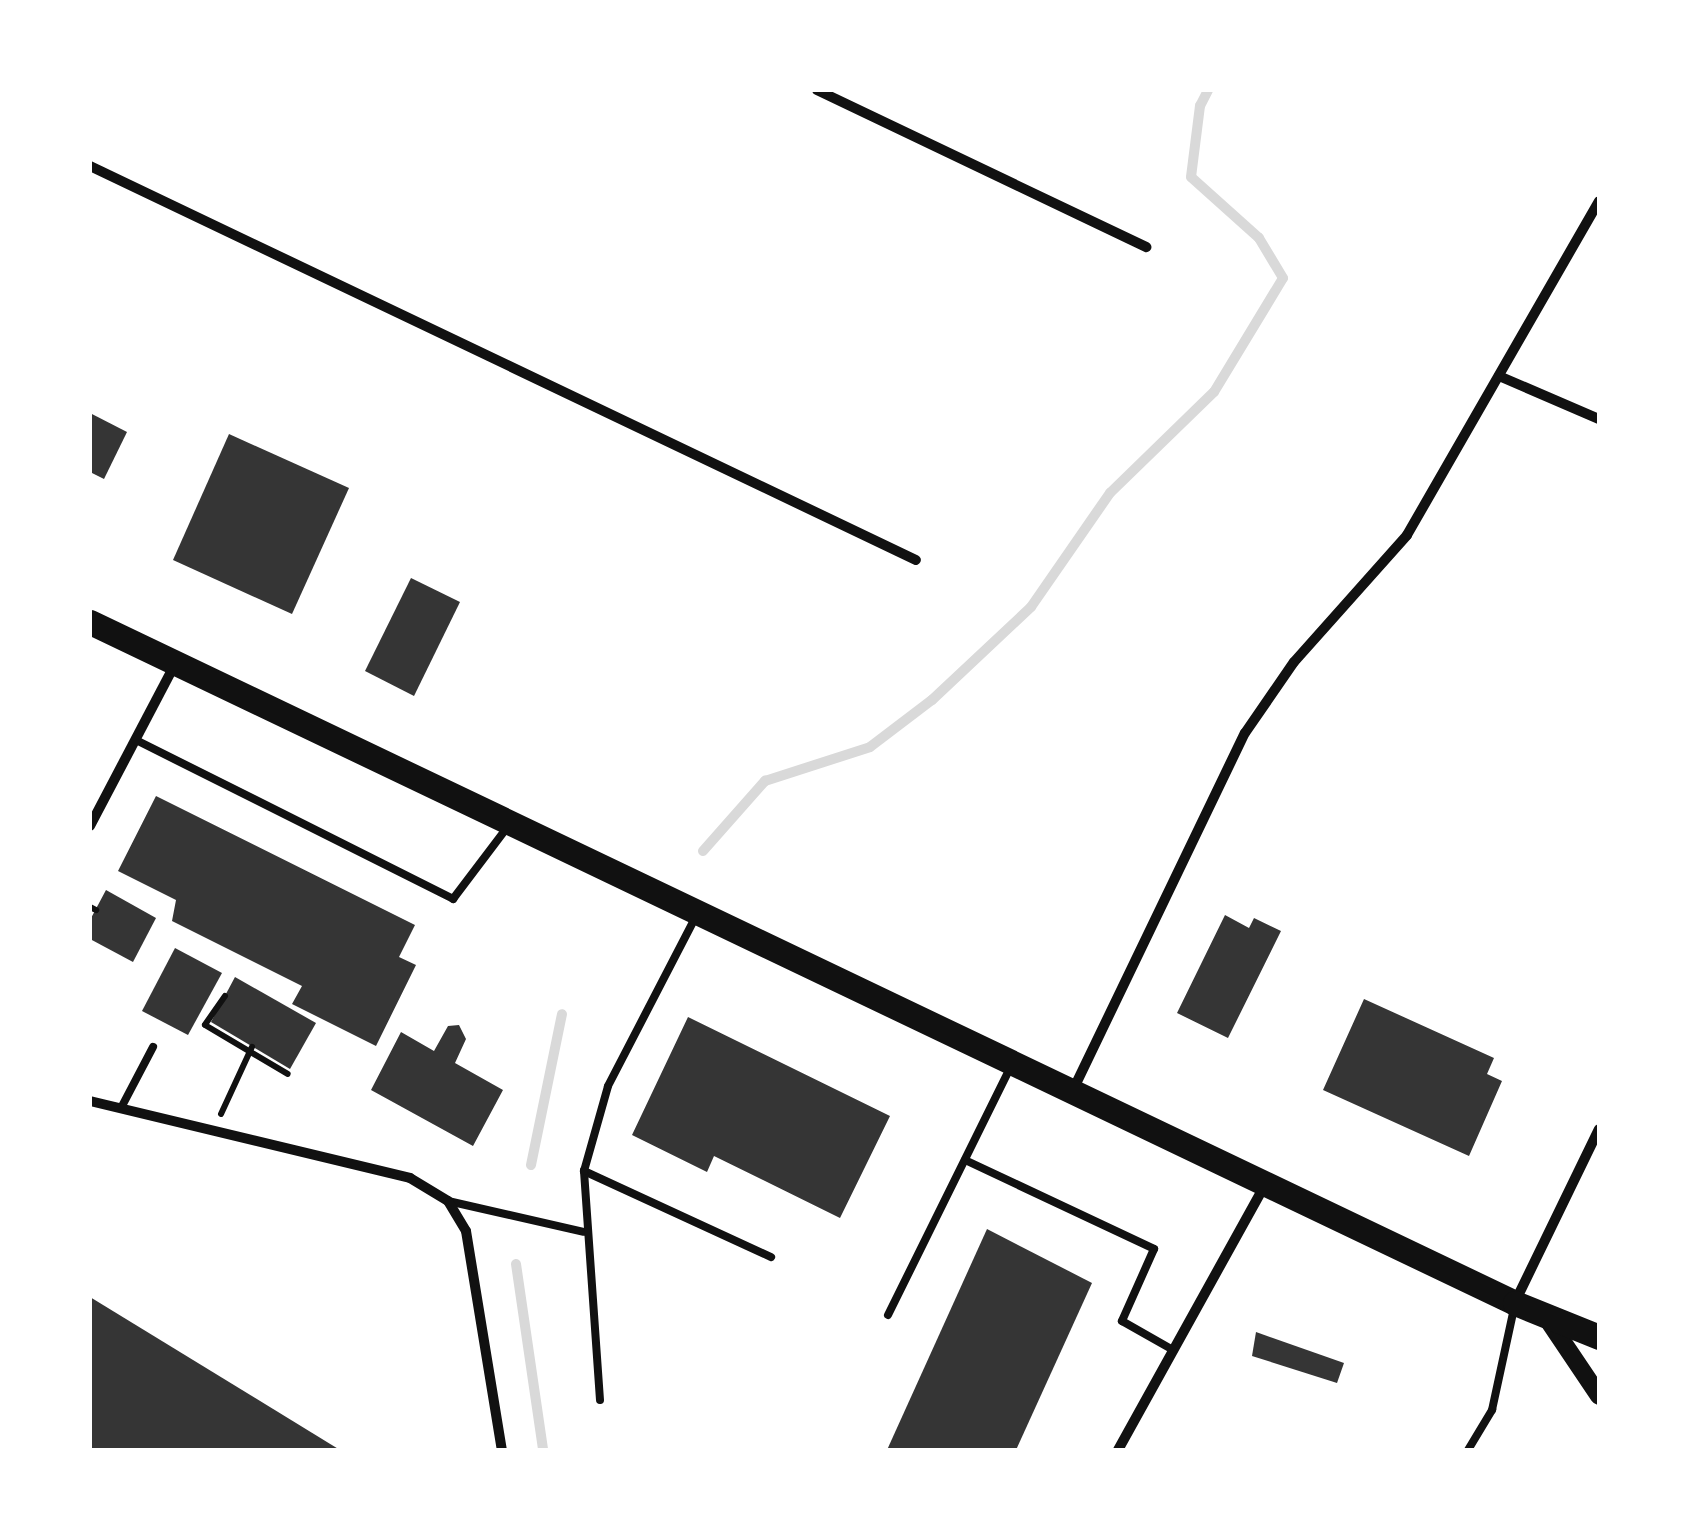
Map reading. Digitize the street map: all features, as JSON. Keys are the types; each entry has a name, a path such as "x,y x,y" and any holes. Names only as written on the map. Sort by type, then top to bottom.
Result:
{"main road":[{"path":"90,622 1515,1303 1599,1338"}],"street":[{"path":"818,90 1146,247"},
{"path":"90,166 916,560"},
{"path":"1072,1091 1245,733 1294,662 1407,535 1599,201"},
{"path":"1499,376 1599,419"},
{"path":"90,826 176,663"},
{"path":"90,1101 410,1178 448,1201 466,1231 502,1450"},
{"path":"1515,1303 1599,1129"},
{"path":"1118,1450 1268,1182"},
{"path":"1546,1317 1599,1396"}],"lane":[{"path":"136,740 452,899 511,822"},
{"path":"600,1400 584,1232 584,1171 608,1086 698,912"},
{"path":"121,1108 154,1047"},
{"path":"888,1315 1013,1062"},
{"path":"965,1160 1154,1250 1122,1321 1173,1350"},
{"path":"584,1171 771,1256"},
{"path":"448,1201 584,1232"},
{"path":"1468,1450 1492,1410 1515,1303"}],"path":[{"path":"225,996 206,1025 288,1074"},
{"path":"214,1131 251,1049"}],"building":[{"path":"90,413 127,432 104,479 90,472"},
{"path":"229,434 349,488 292,614 173,560"},
{"path":"411,578 460,602 414,696 365,671"},
{"path":"156,796 415,925 399,957 416,965 376,1046 292,1004 302,986 172,921 176,900 118,871"},
{"path":"106,890 156,918 133,962 90,939 90,920"},
{"path":"1225,915 1249,928 1254,918 1281,931 1228,1038 1177,1013"},
{"path":"175,948 222,973 188,1035 142,1011"},
{"path":"235,977 316,1023 290,1069 211,1022"},
{"path":"1364,999 1494,1058 1487,1074 1502,1081 1469,1156 1323,1090"},
{"path":"688,1017 890,1116 840,1218 714,1156 707,1172 632,1135"},
{"path":"459,1025 466,1039 455,1063 503,1090 473,1146 371,1090 401,1032 434,1051 448,1026"},
{"path":"987,1229 1092,1283 1016,1450 887,1450"},
{"path":"90,1297 340,1450 90,1450"},
{"path":"1256,1332 1344,1363 1337,1383 1252,1356"}],"waterway":[{"path":"703,851 765,781 870,747 932,700 1031,607 1110,493 1214,392 1283,278 1259,238 1191,177 1200,106 1208,90"},
{"path":"531,1165 562,1014"},
{"path":"516,1264 543,1450"}]}
